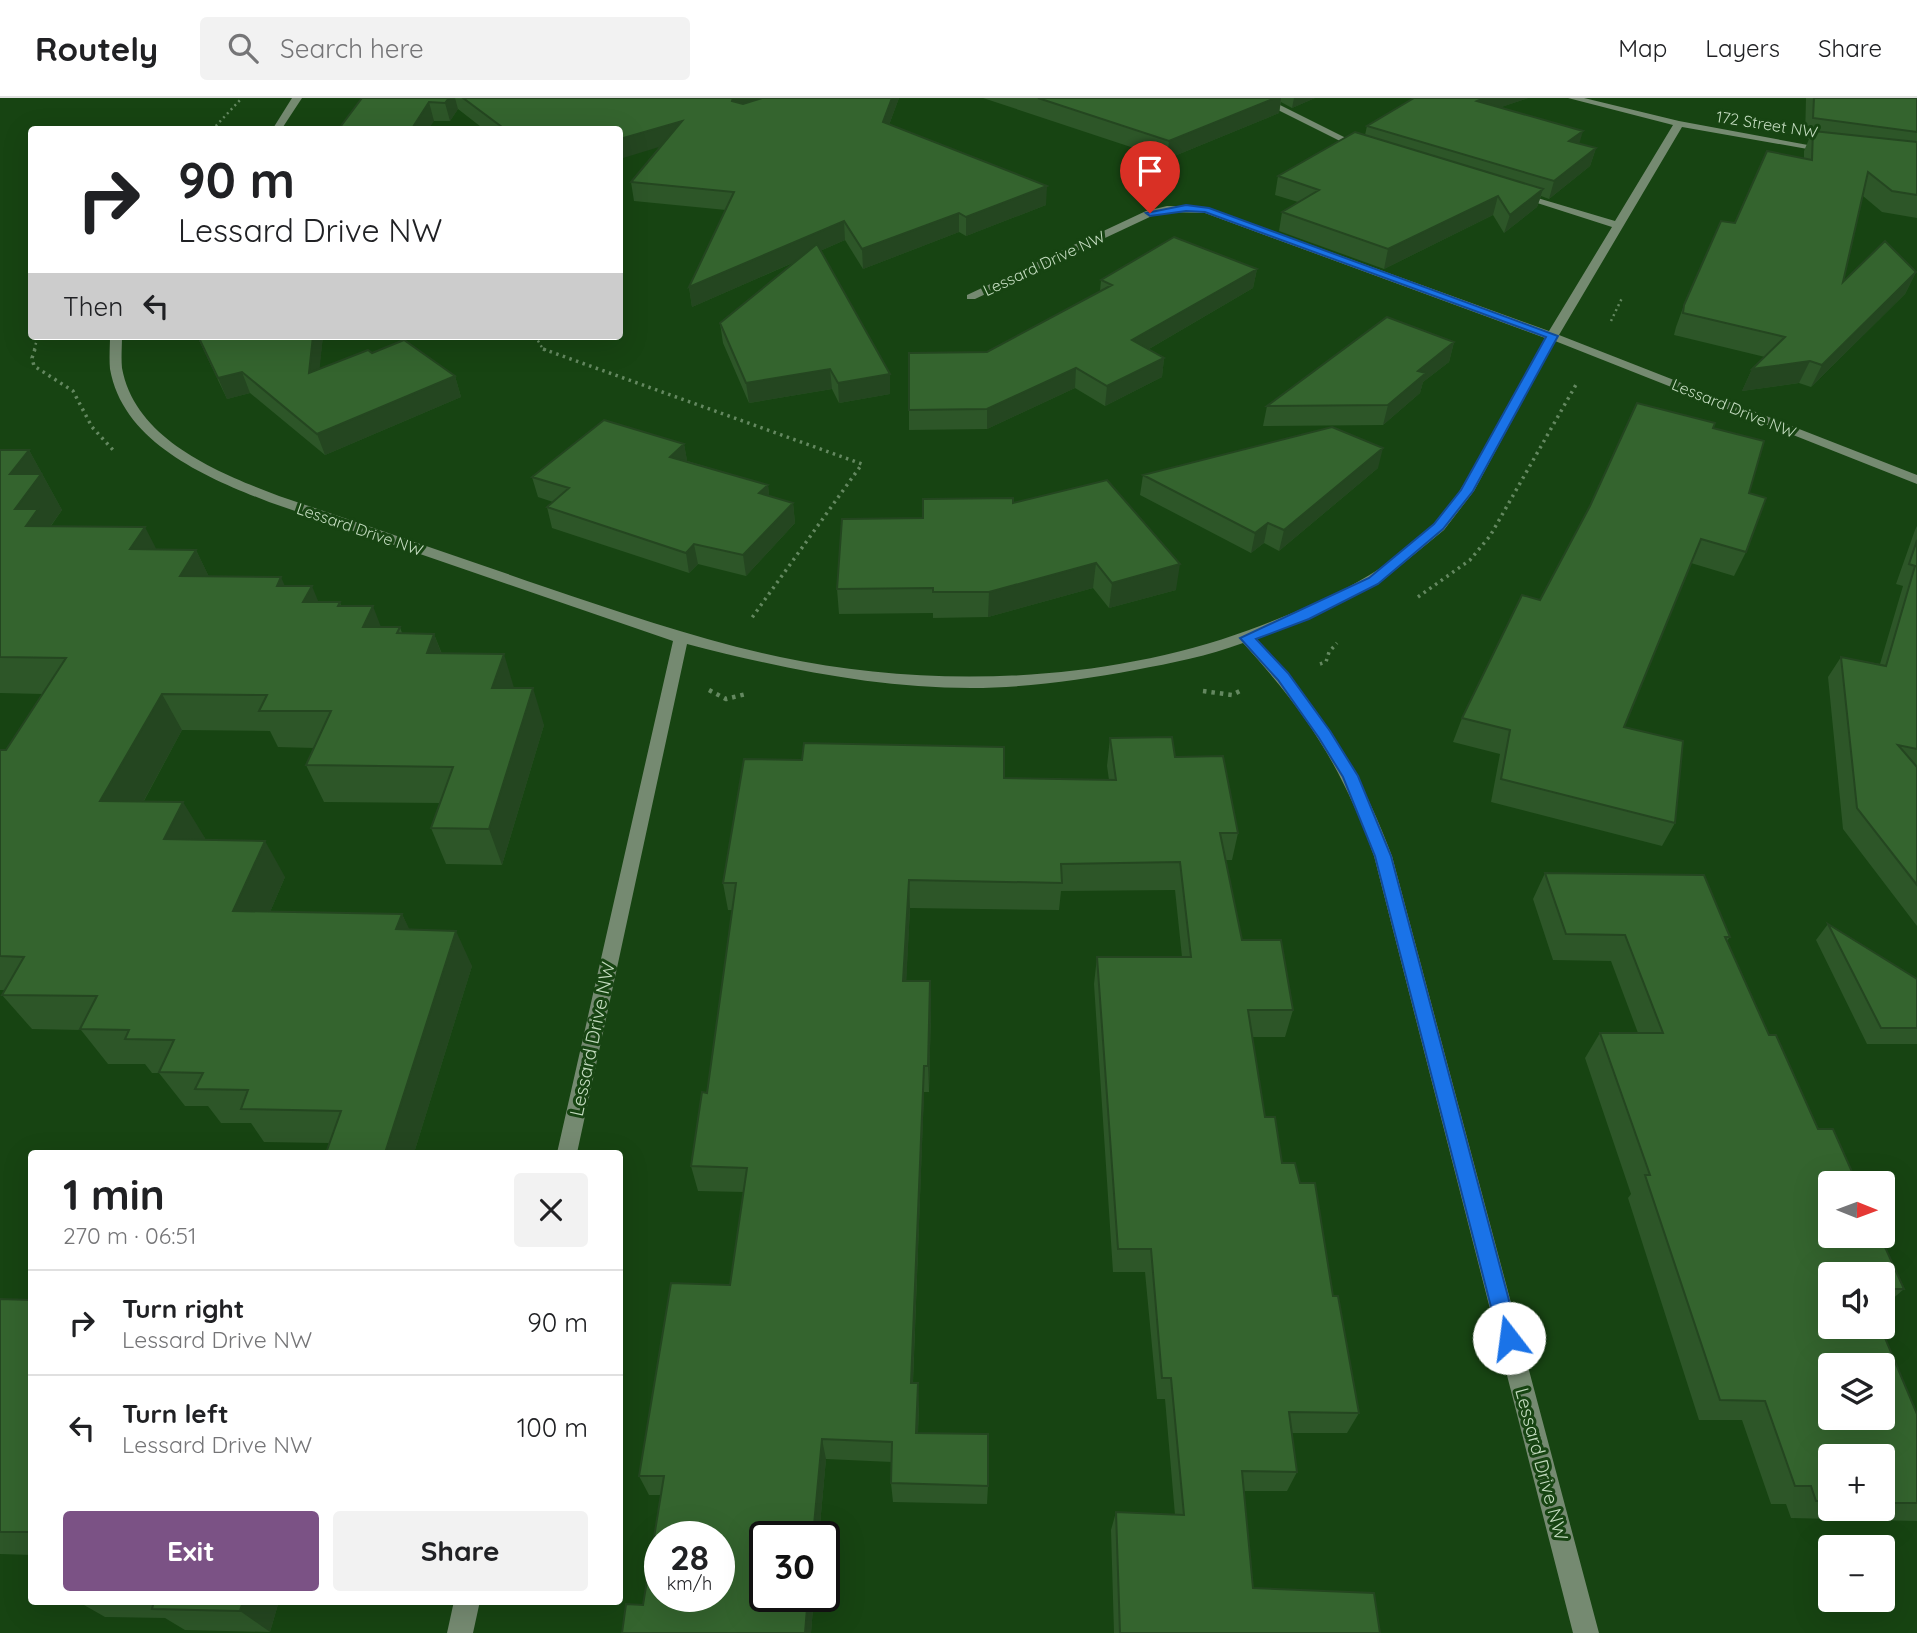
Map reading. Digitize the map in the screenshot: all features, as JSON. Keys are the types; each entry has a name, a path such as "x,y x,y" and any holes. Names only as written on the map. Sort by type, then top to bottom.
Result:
{"street":[{"path":"279,126 297,98"},
{"path":"1259,98 1379,154"},
{"name":"172 Street NW","path":"1573,98 1679,124 1843,151"},
{"name":"Lessard Drive NW","path":"116,340 115,370 123,392 148,428 176,452 228,483 681,638 782,663 877,677 970,683 1095,673 1166,660 1247,638 1304,615 1373,581 1439,527 1467,491 1552,336 1679,124"},
{"path":"1499,190 1619,226"},
{"name":"Lessard Drive NW","path":"971,297 1150,213 1186,208 1206,210 1552,336 1917,480"},
{"name":"Lessard Drive NW","path":"568,1150 681,638"},
{"name":"Lessard Drive NW","path":"1247,638 1283,676 1325,734 1350,776 1383,856 1586,1633"},
{"path":"460,1633 466,1605"}],"path":[{"path":"216,126 242,98"},
{"path":"36,340 32,358 34,366 74,391"},
{"path":"537,340 543,349 862,464 728,651"}],"building":[{"path":"362,98 449,98 445,103 429,102 414,126 341,126"},
{"path":"463,98 733,98 732,101 743,104 762,98 892,98 883,122 1047,186 966,217 959,213 862,249 844,221 689,287 734,192 631,182 682,121 623,138 623,126 501,126"},
{"path":"1038,98 1275,98 1169,141"},
{"path":"1414,98 1484,98 1477,101 1583,131 1569,141 1596,148 1554,181 1367,126"},
{"path":"1814,98 1917,98 1917,132 1813,118"},
{"path":"1813,131 1917,142 1917,195 1892,191 1868,172 1843,282 1885,241 1916,272 1822,365 1810,361 1752,369 1785,337 1683,313 1684,305 1721,221 1735,223 1767,151 1812,160"},
{"path":"1355,132 1543,189 1510,215 1498,196 1388,249 1282,212 1319,190 1278,176"},
{"path":"1174,237 1257,269 1132,340 1164,358 1107,386 1076,368 987,409 909,410 909,353 987,352 1112,285 1101,280"},
{"path":"817,244 890,374 838,383 830,369 746,383 720,323"},
{"path":"1387,317 1454,342 1418,371 1426,373 1388,405 1267,406"},
{"path":"200,340 313,340 309,373 368,350 372,353 404,340 455,376 317,434 242,372 218,378"},
{"path":"1637,403 1715,423 1713,428 1764,441 1749,493 1766,498 1746,552 1701,539 1624,727 1683,741 1675,823 1501,779 1510,730 1462,718 1522,595 1540,600 1590,506"},
{"path":"604,420 684,444 670,457 768,485 759,493 793,503 743,555 694,544 686,553 547,507 569,488 532,477"},
{"path":"1332,427 1383,448 1284,530 1268,523 1255,533 1143,475"},
{"path":"0,450 29,450 10,474 41,474 15,509 38,509 26,526 145,527 130,549 196,550 180,576 281,577 277,586 312,586 303,602 340,602 338,606 373,606 363,627 400,627 397,633 434,634 427,653 504,654 492,688 533,688 489,829 431,828 453,767 306,765 331,711 259,711 267,695 162,694 100,801 183,802 164,839 265,841 233,911 402,914 396,929 456,931 386,1150 327,1150 341,1111 241,1109 248,1090 195,1089 203,1073 159,1072 174,1040 125,1039 129,1030 80,1029 97,996 2,995 24,957 0,956 0,750 6,750 66,658 0,657"},
{"path":"1107,480 1180,564 1112,583 1096,563 989,592 933,592 933,588 837,589 842,519 923,518 923,499 1013,498 1013,503"},
{"path":"1917,540 1917,749 1898,745 1917,767 1917,885 1857,808 1841,657 1886,666 1915,566 1909,564"},
{"path":"1172,737 1175,757 1223,756 1238,833 1220,833 1242,940 1281,940 1293,1010 1248,1010 1265,1117 1275,1117 1282,1163 1295,1163 1300,1183 1315,1183 1333,1296 1338,1296 1359,1413 1289,1412 1297,1472 1242,1471 1253,1588 1374,1593 1380,1633 1120,1633 1116,1512 1184,1515 1171,1378 1162,1378 1151,1249 1118,1249 1097,957 1191,957 1180,862 1061,864 1062,883 909,880 903,981 930,981 911,1383 918,1383 916,1433 988,1434 988,1486 891,1483 892,1442 822,1439 814,1521 749,1521 749,1612 807,1612 805,1633 622,1633 626,1604 643,1605 644,1599 644,1612 735,1612 735,1521 657,1521 664,1476 639,1476 671,1283 730,1285 747,1168 691,1166 702,1092 707,1093 736,883 723,883 744,759 802,760 804,743 1004,747 1004,778 1116,780 1110,738"},
{"path":"1545,873 1704,875 1730,937 1725,937 1769,1035 1776,1035 1818,1129 1833,1129 1852,1171 1818,1171 1818,1248 1885,1248 1892,1262 1818,1262 1818,1339 1885,1339 1891,1353 1818,1353 1818,1430 1895,1430 1895,1362 1917,1414 1917,1503 1895,1503 1895,1444 1818,1444 1816,1501 1811,1486 1795,1486 1765,1401 1720,1400 1645,1175 1650,1175 1600,1033 1663,1033 1625,935 1566,934"},
{"path":"1828,924 1917,979 1917,1028 1881,1028"},
{"path":"1895,1269 1904,1289 1895,1289"},
{"path":"0,1299 28,1300 28,1532 0,1532"},
{"path":"153,1605 242,1605 240,1611 152,1609"}],"route":[{"path":"1150,213 1186,208 1227,216 1552,336 1467,491 1439,527 1373,581 1304,615 1247,638 1283,676 1325,734 1350,776 1383,856 1509,1338"}]}
